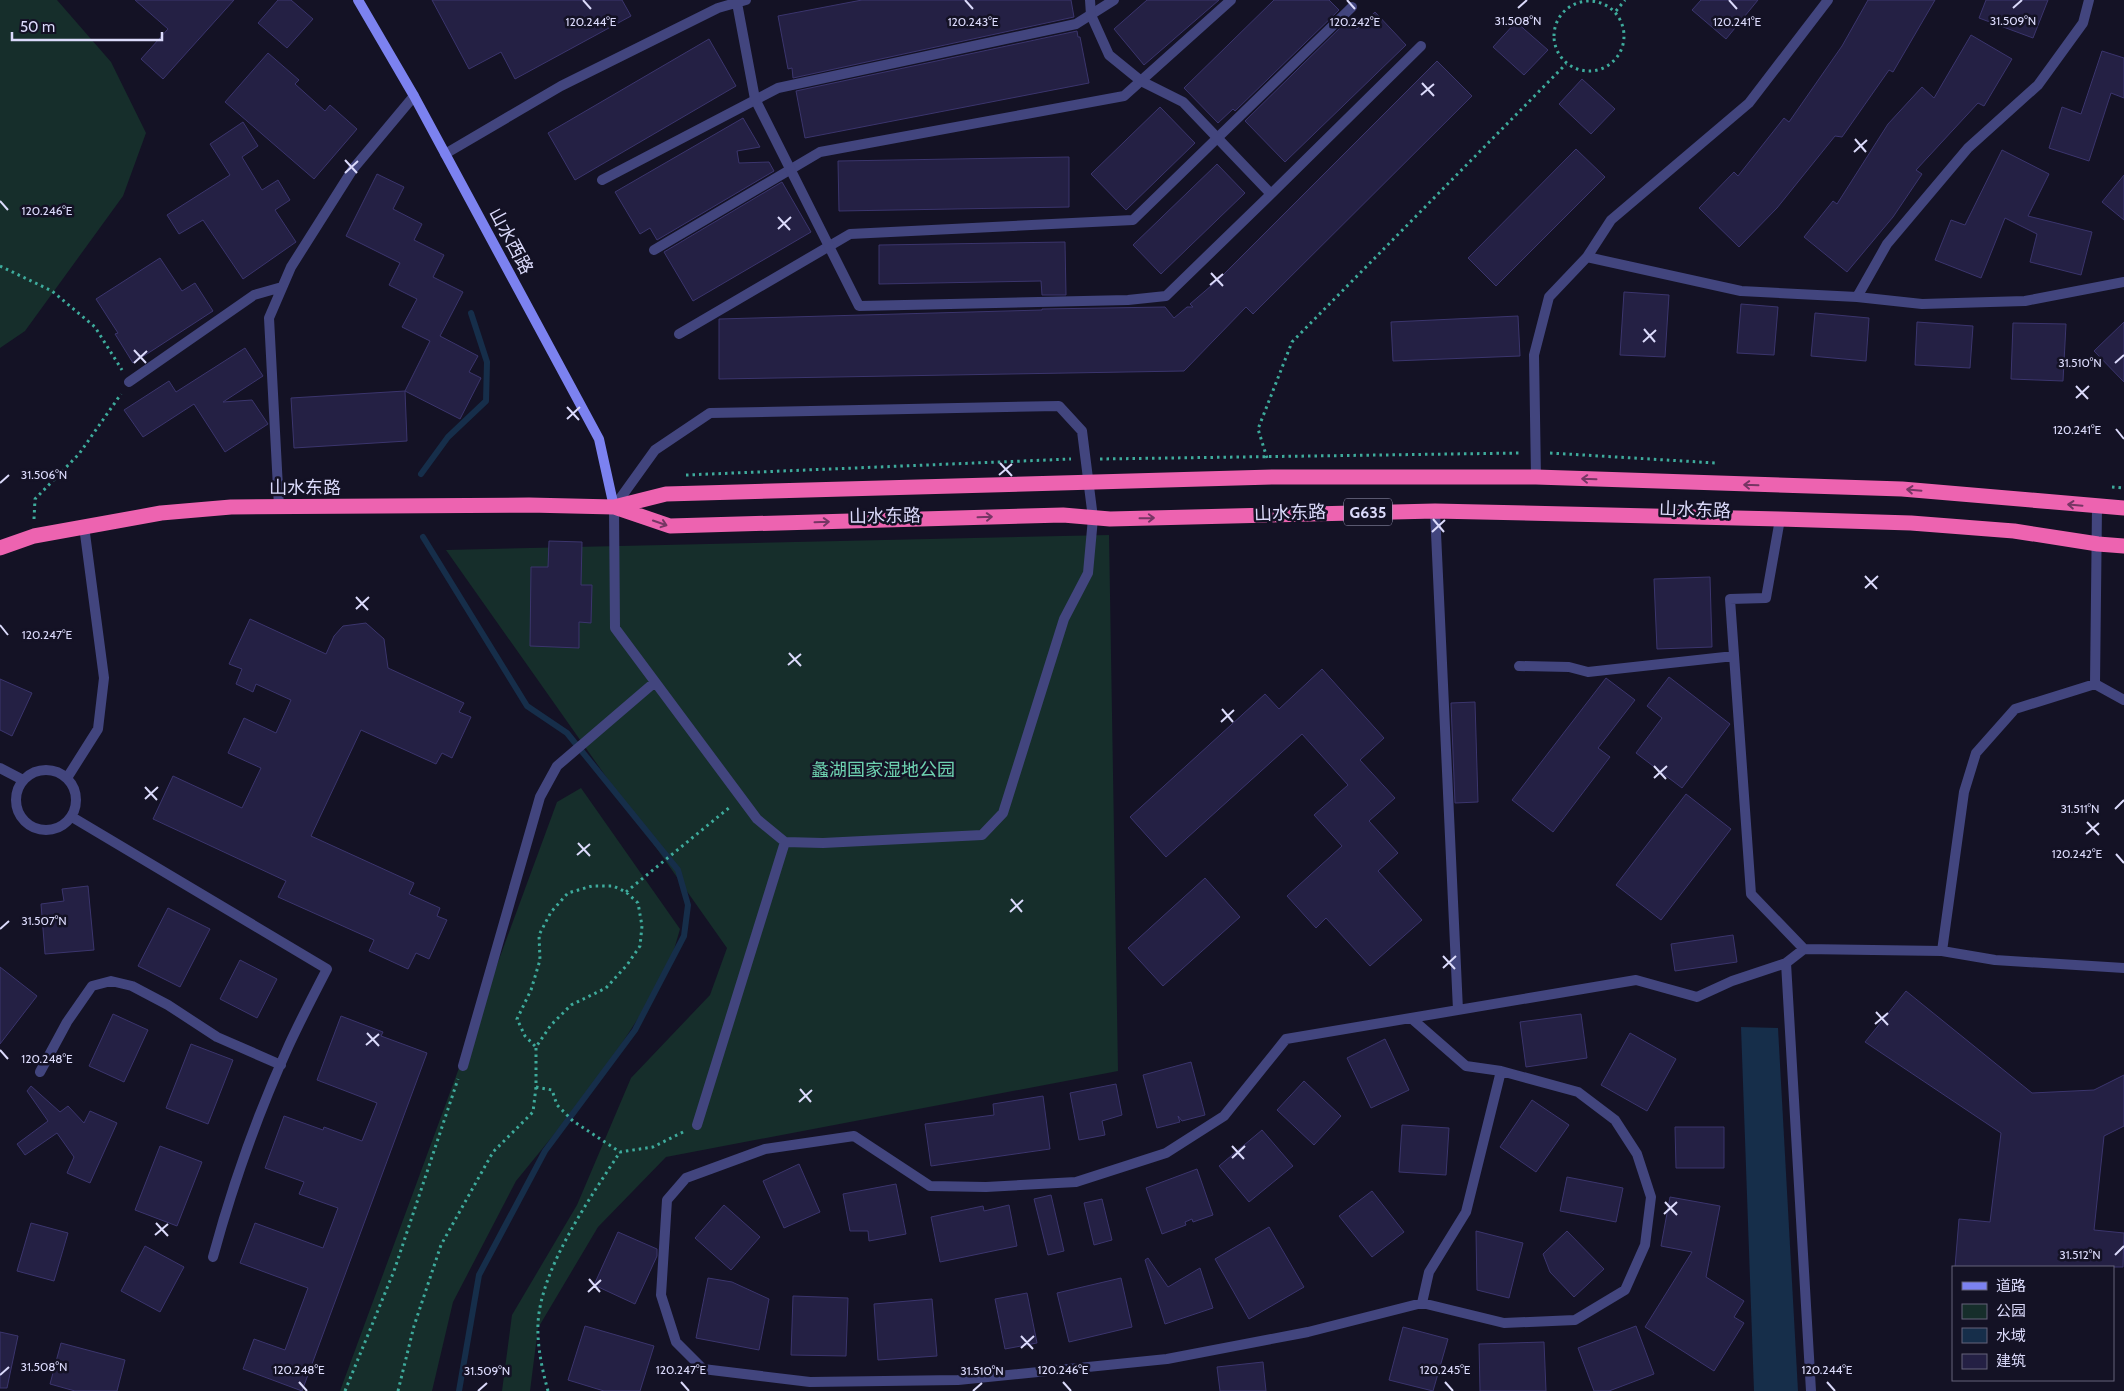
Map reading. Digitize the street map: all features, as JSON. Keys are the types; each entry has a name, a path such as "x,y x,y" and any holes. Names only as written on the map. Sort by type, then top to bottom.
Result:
{"highway":[{"name":"山水东路","path":"0,548 34,536 84,526 160,513 231,507 529,505 614,507 666,494 1273,477 1536,477 1902,489 2124,508"},
{"name":"山水东路","path":"614,507 670,526 1063,515 1110,519 1435,510 1911,523 2014,530 2098,544 2124,546"}],"street":[{"name":"山水西路","path":"358,0 414,96 599,439 614,507"},
{"path":"1090,0 1091,15 1109,56 1141,81 1183,102 1271,194"},
{"path":"602,180 778,88 1076,24 1114,0"},
{"path":"654,250 820,152 1124,96 1231,0"},
{"path":"1536,477 1534,354 1549,297 1587,257 1611,220 1749,103 1828,0"},
{"path":"1857,296 1888,244 1968,148 2038,85 2083,23 2089,0"},
{"path":"445,154 561,86 718,8 742,1 755,99 859,306 1128,300 1166,296 1421,46"},
{"path":"679,334 850,234 1133,220 1352,7"},
{"path":"279,507 269,318 291,267 353,169 414,96"},
{"path":"1587,257 1741,291 1857,296 1922,304 2025,302 2124,282"},
{"path":"129,382 254,294 282,287"},
{"path":"1059,406 1082,430 1093,518 1088,573 1064,619 1003,813 982,835 823,843 785,842 757,820 615,628 614,507 655,450 710,413 1059,406"},
{"path":"2095,684 2097,507"},
{"path":"1435,510 1458,1010"},
{"path":"1780,520 1766,598 1730,599 1751,894 1804,949"},
{"path":"67,778 98,729 104,678 84,526"},
{"path":"1519,666 1569,666 1588,672 1734,656"},
{"path":"463,1066 540,797 557,766 655,682"},
{"path":"1942,951 1964,792 1976,752 2015,709 2095,684 2124,700"},
{"path":"0,768 23,780"},
{"path":"44,770 56,771 67,778 75,789 77,804 72,817 56,829 37,830 20,818 15,799 23,780 32,773 44,770"},
{"path":"72,817 327,969 265,1101 213,1257"},
{"path":"697,1125 785,842"},
{"path":"1411,1018 1466,1066 1501,1071 1578,1092 1615,1120 1637,1154 1651,1197 1645,1244 1625,1290 1575,1320 1504,1323 1422,1302 1308,1332 1167,1358 958,1380 810,1382 703,1369 676,1342 661,1295 667,1200 686,1178 765,1149 854,1136 930,1186 986,1188 1076,1182 1166,1153 1224,1116 1286,1039 1636,980 1697,997 1732,981 1786,963 1804,949 1942,951 1995,960 2124,968"},
{"path":"1786,963 1811,1391"},
{"path":"40,1072 67,1022 92,986 111,981 132,986 168,1005 218,1037 281,1065"},
{"path":"1422,1302 1429,1272 1466,1212 1501,1071"}],"path":[{"path":"1595,0 1616,11 1625,30 1622,52 1608,68 1586,73 1566,64 1554,45 1556,21 1572,4 1595,0"},
{"path":"1616,11 1625,0"},
{"path":"1273,477 1258,429 1292,342 1566,64"},
{"path":"0,266 52,291 95,327 129,382 79,454 35,499 34,536"},
{"path":"626,892 741,798"},
{"path":"398,1391 414,1326 441,1245 493,1152 533,1112 536,1087 536,1048 551,1025 572,1005 606,988 627,965 640,946 642,926 638,903 626,892 613,886 592,886 568,893 551,912 539,935 540,960 531,990 517,1019 525,1036 536,1048"},
{"path":"345,1391 394,1271 463,1066"},
{"path":"536,1087 552,1090 557,1105 573,1121 596,1134 620,1152 653,1147 697,1125"},
{"path":"548,1391 541,1366 538,1322 549,1273 593,1194 620,1152"}],"green space":[{"path":"0,0 57,0 111,62 146,133 123,196 25,331 0,348"},
{"name":"蠡湖国家湿地公园","path":"1109,535 1118,1071 666,1157 598,1227 538,1328 530,1391 502,1391 512,1315 577,1205 631,1078 710,995 727,948 446,550"},
{"path":"581,788 680,929 667,974 596,1083 516,1181 453,1302 432,1391 340,1391 557,802"}],"water":[{"path":"1741,1027 1778,1028 1798,1391 1754,1391"}],"building":[{"path":"135,0 234,0 163,79 141,59 168,29"},
{"path":"278,0 291,0 313,19 287,48 258,23"},
{"path":"432,0 622,0 631,16 515,79 501,52 469,69"},
{"path":"862,0 1071,0 1074,17 793,78 792,68 788,69 778,16"},
{"path":"1147,0 1219,0 1144,65 1114,29"},
{"path":"1274,0 1329,0 1339,10 1235,111 1233,109 1218,123 1184,88"},
{"path":"1701,0 1758,0 1726,39 1692,10"},
{"path":"1868,0 1935,0 1893,72 1889,70 1842,137 1835,136 1777,208 1739,247 1699,208 1734,172 1738,176 1784,118 1789,122 1842,46"},
{"path":"1986,0 2048,0 2033,38 1979,18"},
{"path":"1375,12 1406,45 1285,162 1245,121 1348,20 1357,29"},
{"path":"1516,22 1548,50 1524,75 1493,47"},
{"path":"1077,31 1078,37 1080,37 1089,83 805,138 796,91"},
{"path":"1971,35 2012,59 1984,106 1978,103 1916,170 1922,174 1893,217 1847,272 1804,237 1833,201 1837,204 1888,124 1922,87 1934,98"},
{"path":"709,39 736,86 575,180 548,133"},
{"path":"2102,51 2124,58 2124,98 2111,93 2089,161 2049,148 2062,107 2081,114"},
{"path":"268,53 299,80 295,84 325,111 330,105 357,129 314,179 225,102"},
{"path":"1437,61 1472,96 1253,314 1246,307 1184,371 719,379 719,319 1165,307 1174,318 1187,307 1193,307 1190,304 1219,279"},
{"path":"1582,79 1615,109 1591,134 1559,104"},
{"path":"1160,107 1195,143 1126,210 1091,174"},
{"path":"743,118 760,147 737,151 739,163 769,162 774,171 657,240 650,228 640,234 615,192"},
{"path":"243,122 258,146 242,157 262,190 278,180 290,200 275,210 296,242 243,279 203,220 179,234 167,215 230,175 210,144"},
{"path":"1576,149 1605,177 1496,286 1468,258"},
{"path":"2002,150 2049,174 2028,216 2092,232 2081,275 2030,262 2037,234 2005,218 1981,278 1935,260 1951,220 1965,225"},
{"path":"1069,157 1069,207 839,211 838,161"},
{"path":"1217,164 1245,193 1161,274 1133,245"},
{"path":"377,174 404,187 393,209 422,224 414,240 444,255 433,277 463,292 440,336 478,356 469,372 481,378 460,419 405,391 430,341 402,327 417,299 389,285 400,263 346,236"},
{"path":"2124,175 2124,220 2102,202"},
{"path":"782,182 811,232 693,301 664,252"},
{"path":"1065,242 1066,295 1042,295 1041,281 879,284 879,245"},
{"path":"160,258 182,291 195,283 213,311 133,363 115,334 118,333 96,299"},
{"path":"1624,292 1669,295 1665,357 1620,355"},
{"path":"1741,304 1778,307 1774,355 1737,353"},
{"path":"1815,313 1869,318 1866,361 1811,356"},
{"path":"1518,316 1520,356 1393,361 1391,322"},
{"path":"1917,322 1973,326 1970,368 1915,365"},
{"path":"2124,322 2124,382 2094,351"},
{"path":"2013,323 2066,324 2063,381 2011,379"},
{"path":"245,348 263,376 223,402 252,400 268,424 225,452 194,404 143,437 124,410 169,381 176,392"},
{"path":"405,391 407,441 294,448 291,398"},
{"path":"549,541 582,542 581,585 592,585 591,623 579,622 579,648 530,646 531,567 548,567"},
{"path":"1710,577 1712,647 1657,649 1654,579"},
{"path":"250,619 326,654 334,636 343,626 366,623 384,639 388,668 464,703 459,712 471,717 452,758 442,753 436,764 361,730 311,836 414,883 409,894 440,908 437,916 447,920 429,959 416,953 408,969 369,951 374,940 278,897 286,881 153,819 173,776 242,808 261,768 228,753 244,718 276,733 291,700 256,684 253,692 236,684 242,669 229,664"},
{"path":"1322,669 1384,738 1360,760 1395,798 1369,821 1398,853 1378,871 1422,920 1370,966 1326,918 1316,928 1287,896 1342,846 1314,815 1348,785 1302,734 1166,857 1130,817 1265,694 1279,709"},
{"path":"1669,677 1730,724 1682,788 1636,753 1662,718 1647,706"},
{"path":"1606,678 1635,700 1598,748 1610,757 1553,832 1512,800"},
{"path":"0,679 32,693 12,736 0,730"},
{"path":"1475,702 1478,802 1455,803 1451,703"},
{"path":"1686,794 1731,829 1661,920 1616,885"},
{"path":"1205,878 1240,917 1163,986 1128,948"},
{"path":"88,886 94,950 45,954 41,904 64,901 62,889"},
{"path":"168,908 210,929 180,987 138,966"},
{"path":"1733,935 1737,962 1675,971 1671,944"},
{"path":"240,960 277,979 257,1018 220,999"},
{"path":"0,967 37,996 0,1044"},
{"path":"1906,991 2032,1093 2094,1090 2124,1075 2124,1126 2104,1136 2094,1230 2124,1233 2123,1267 1955,1266 1959,1219 1990,1222 2001,1133 1865,1042"},
{"path":"113,1014 148,1030 124,1082 89,1066"},
{"path":"1581,1014 1587,1058 1526,1067 1520,1022"},
{"path":"341,1016 383,1032 381,1036 427,1053 302,1391 243,1369 254,1339 285,1350 308,1288 240,1263 255,1223 323,1248 338,1208 299,1194 304,1182 265,1168 284,1116 323,1130 324,1127 362,1141 377,1103 317,1080"},
{"path":"1630,1033 1676,1059 1647,1111 1601,1085"},
{"path":"1385,1039 1409,1090 1371,1108 1347,1058"},
{"path":"191,1044 233,1060 208,1124 166,1108"},
{"path":"1191,1062 1205,1115 1182,1121 1178,1116 1180,1122 1157,1128 1143,1075"},
{"path":"1304,1081 1341,1116 1314,1145 1277,1110"},
{"path":"1116,1084 1122,1115 1102,1121 1105,1135 1079,1140 1070,1093"},
{"path":"31,1086 60,1112 68,1106 84,1123 90,1111 117,1123 90,1183 67,1173 74,1157 57,1133 25,1155 17,1144 48,1121 27,1091"},
{"path":"1043,1096 1050,1149 931,1166 925,1124 994,1115 993,1104"},
{"path":"1532,1100 1569,1125 1536,1172 1500,1147"},
{"path":"1402,1125 1449,1128 1446,1175 1399,1172"},
{"path":"1675,1127 1724,1127 1724,1168 1676,1168"},
{"path":"1262,1130 1293,1166 1249,1202 1219,1166"},
{"path":"160,1146 202,1162 177,1226 135,1210"},
{"path":"799,1164 820,1212 784,1228 763,1181"},
{"path":"1197,1169 1213,1215 1193,1222 1192,1219 1185,1222 1186,1225 1162,1234 1146,1188"},
{"path":"1567,1177 1623,1188 1616,1222 1560,1211"},
{"path":"896,1184 906,1234 869,1241 868,1231 850,1231 843,1194"},
{"path":"1372,1191 1404,1232 1372,1257 1339,1216"},
{"path":"1051,1195 1064,1251 1048,1255 1034,1199"},
{"path":"1670,1197 1720,1206 1706,1277 1744,1301 1734,1317 1744,1323 1714,1371 1645,1327 1692,1252 1661,1246"},
{"path":"1102,1199 1112,1240 1094,1245 1084,1203"},
{"path":"724,1205 760,1237 731,1270 695,1238"},
{"path":"1009,1205 1017,1246 940,1262 931,1217 983,1206 984,1211"},
{"path":"31,1223 68,1233 54,1281 17,1271"},
{"path":"1269,1227 1304,1287 1249,1319 1215,1259"},
{"path":"1476,1231 1523,1243 1509,1298 1477,1290"},
{"path":"1567,1231 1604,1269 1574,1297 1550,1272 1543,1254"},
{"path":"618,1232 657,1249 657,1256 635,1304 594,1285"},
{"path":"145,1246 184,1267 160,1312 121,1291"},
{"path":"1148,1258 1168,1287 1200,1268 1213,1308 1165,1324 1145,1260"},
{"path":"708,1278 732,1282 769,1299 759,1350 696,1338"},
{"path":"1121,1278 1132,1327 1069,1342 1057,1293"},
{"path":"1027,1293 1037,1343 1005,1349 995,1299"},
{"path":"793,1296 848,1298 846,1356 791,1355"},
{"path":"932,1299 937,1356 878,1360 874,1304"},
{"path":"585,1326 654,1346 640,1391 604,1391 568,1380"},
{"path":"1636,1326 1654,1374 1609,1391 1594,1391 1578,1348"},
{"path":"1403,1327 1448,1339 1433,1391 1389,1380"},
{"path":"0,1332 18,1336 7,1388 0,1388"},
{"path":"1544,1342 1546,1391 1480,1391 1479,1344"},
{"path":"61,1343 125,1360 117,1391 75,1391 50,1384"},
{"path":"1263,1362 1266,1391 1220,1391 1217,1367"}],"waterway":[{"path":"421,474 448,437 486,401 487,362 471,313"},
{"path":"423,537 527,706 567,733 678,870 688,905 684,936 635,1030 545,1151 479,1275 459,1391"}]}
